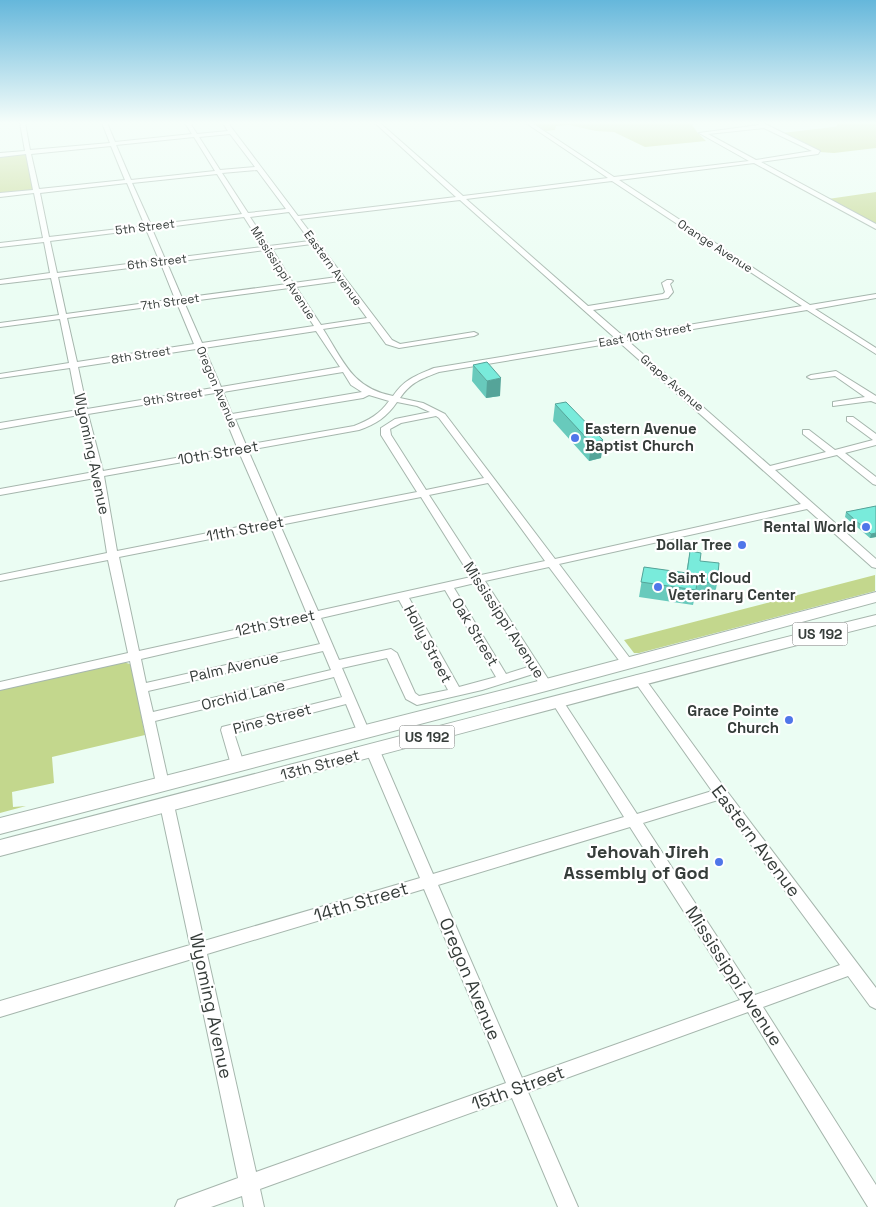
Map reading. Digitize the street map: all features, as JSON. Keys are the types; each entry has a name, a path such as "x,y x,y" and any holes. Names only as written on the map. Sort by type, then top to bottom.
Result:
{"highway":[{"name":"US 192","path":"633,671 643,671 651,665 755,638 758,628 876,598"},
{"path":"768,646 781,635 876,610"},
{"name":"US 192","path":"633,671 768,646 876,620"},
{"name":"13th Street","path":"0,826 364,732 509,687 546,685 633,671"},
{"name":"13th Street","path":"0,848 557,701 633,671"},
{"path":"502,716 527,700 617,677 623,673 633,671"},
{"path":"373,751 376,742 384,736 488,708 509,687"},
{"path":"256,781 286,763 352,746 361,741 364,732"},
{"path":"168,805 180,788 225,776 237,764"},
{"path":"42,837 74,818 146,799 155,794 162,784"}],"street":[{"name":"Wyoming Avenue","path":"33,179 83,412 99,474 113,556 162,784"},
{"path":"0,195 146,179"},
{"name":"Mississippi Avenue","path":"223,179 354,383 368,392 397,398"},
{"name":"Eastern Avenue","path":"267,179 389,342 399,346 474,334"},
{"name":"Grape Avenue","path":"441,179 876,565"},
{"path":"296,218 611,179"},
{"name":"Orange Avenue","path":"614,179 876,352"},
{"path":"786,179 876,227"},
{"name":"Oregon Avenue","path":"129,181 364,732"},
{"name":"5th Street","path":"0,245 290,210"},
{"name":"6th Street","path":"0,282 314,242"},
{"name":"7th Street","path":"0,325 340,279"},
{"path":"586,308 665,296 669,292 666,283 668,281"},
{"name":"East 10th Street","path":"416,378 450,368 876,296"},
{"name":"8th Street","path":"0,376 371,320"},
{"name":"9th Street","path":"0,426 345,369"},
{"path":"812,377 836,372 874,399"},
{"name":"10th Street","path":"0,492 356,428 379,418 397,398 405,385 416,378"},
{"path":"230,417 363,395 368,392"},
{"name":"Eastern Avenue","path":"397,398 418,402 439,413 551,563 556,567 721,794 876,1001"},
{"path":"836,404 874,399"},
{"name":"Mississippi Avenue","path":"439,413 398,421 385,428 386,435 546,685"},
{"path":"850,419 876,438"},
{"path":"806,432 876,482"},
{"path":"769,469 876,442"},
{"name":"11th Street","path":"0,578 490,480"},
{"name":"12th Street","path":"0,686 810,505"},
{"name":"Oak Street","path":"447,585 509,687"},
{"name":"Holly Street","path":"402,595 454,692"},
{"name":"Palm Avenue","path":"142,688 327,646"},
{"name":"Orchid Lane","path":"148,718 337,669 391,653 410,696 417,701 454,692"},
{"path":"454,692 509,687 536,669"},
{"name":"Pine Street","path":"237,764 227,730 350,699"},
{"name":"Mississippi Avenue","path":"557,701 752,1004 876,1202"},
{"name":"Oregon Avenue","path":"373,751 568,1207"},
{"name":"14th Street","path":"0,1009 200,951 721,794"},
{"name":"Wyoming Avenue","path":"168,805 254,1207"},
{"name":"15th Street","path":"185,1207 851,968"}],"green space":[{"path":"0,179 31,179 33,190 0,194"},
{"path":"876,192 876,224 828,199"},
{"path":"875,575 875,591 639,653 634,653 624,640"},
{"path":"123,662 130,664 132,670 145,735 52,757 54,783 12,792 13,807 26,806 0,813 0,689"}],"building":[{"path":"487,362 501,378 487,381 473,365"},
{"path":"566,402 603,440 591,443 555,404"},
{"name":"Rental World","path":"876,506 876,533 871,534 846,512"},
{"path":"690,551 701,553 700,561 719,563 717,584 697,581 696,590 641,582 644,567 687,573"}],"place":[{"name":"Eastern Avenue Baptist Church","path":"575,438"},
{"name":"Rental World","path":"866,527"},
{"name":"Dollar Tree","path":"742,545"},
{"name":"Saint Cloud Veterinary Center","path":"658,587"},
{"name":"Grace Pointe Church","path":"789,720"},
{"name":"Jehovah Jireh Assembly of God","path":"719,862"}]}
